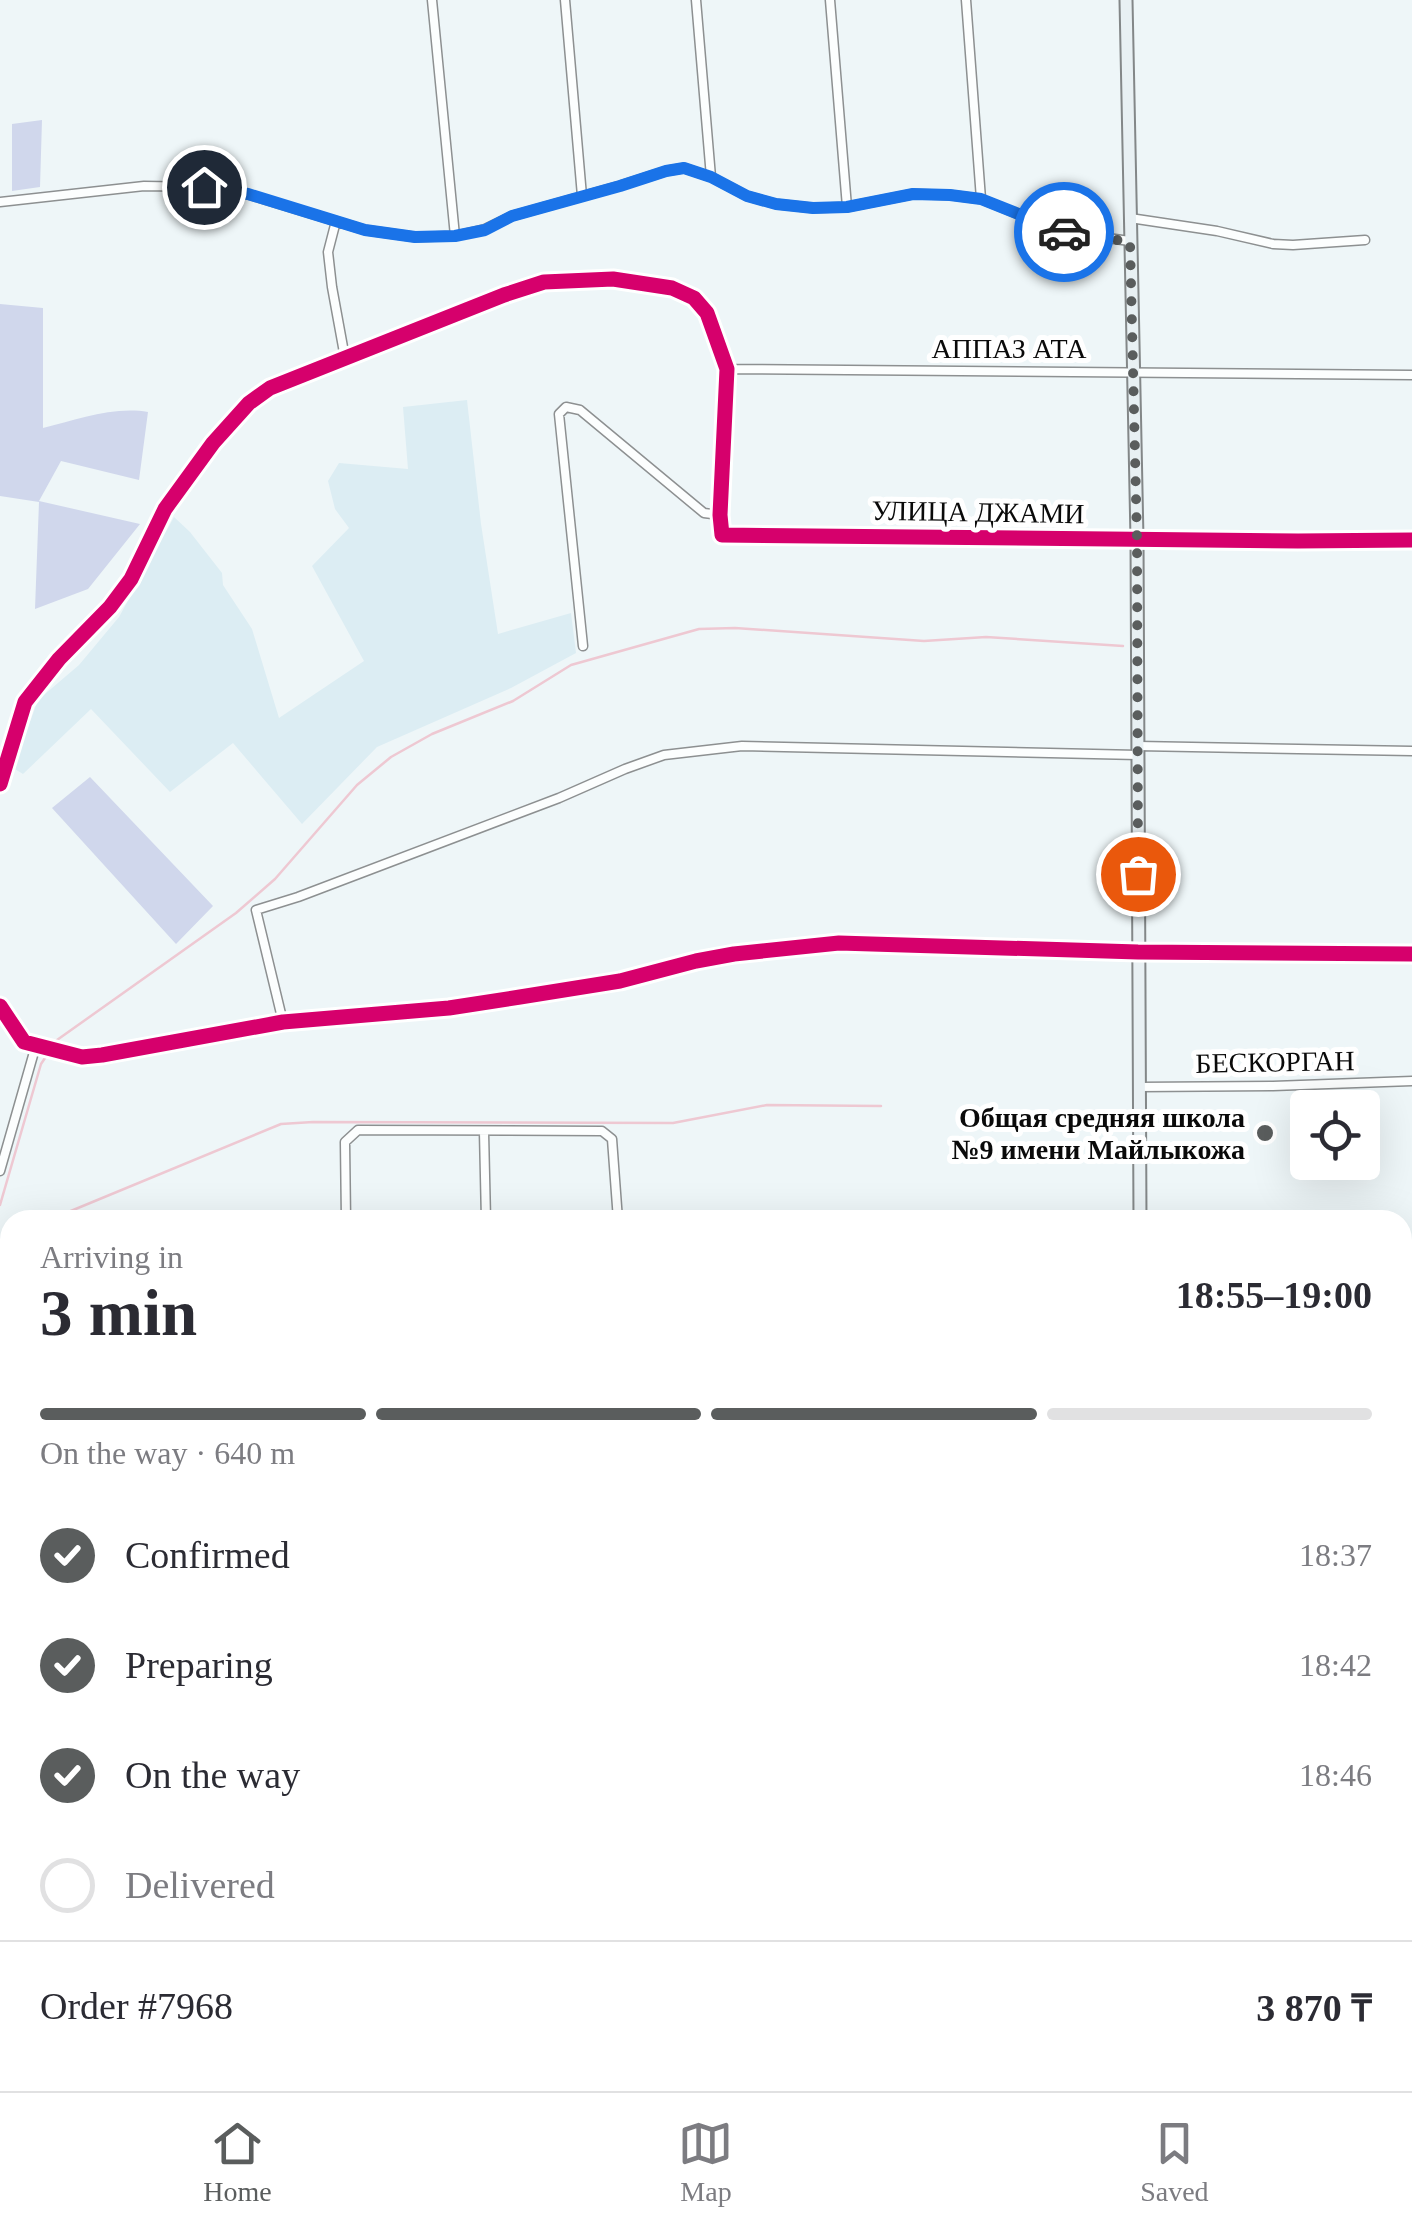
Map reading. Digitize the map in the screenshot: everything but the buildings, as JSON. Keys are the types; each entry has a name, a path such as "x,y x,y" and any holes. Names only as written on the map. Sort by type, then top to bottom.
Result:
{"main road":[{"path":"1126,0 1137,539 1140,1210"}],"street":[{"path":"432,0 455,236"},
{"path":"565,0 582,196"},
{"path":"696,0 711,177"},
{"path":"830,0 847,207"},
{"path":"966,0 981,199"},
{"path":"0,202 144,186 204,187 248,194 365,230 415,237 455,236 684,168 747,196 776,204 847,207 913,194 950,195 981,199 1062,232 1130,242"},
{"path":"1130,218 1293,246 1365,240"},
{"path":"336,221 328,252 345,358"},
{"path":"0,784 25,702 131,579 165,509 248,403 270,388 544,282 613,279 672,288 694,298 707,313 727,370 720,515 704,513 580,410 566,407 559,414 583,646"},
{"name":"АППАЗ АТА","path":"727,370 1412,374"},
{"name":"УЛИЦА ДЖАМИ","path":"720,515 722,534 1412,540"},
{"path":"284,1022 256,910 560,798 664,755 742,746 1412,751"},
{"path":"0,1006 24,1042 82,1057 284,1022 467,1005 620,981 696,962 839,943 1138,952 1412,954"},
{"path":"0,1170 36,1045"},
{"name":"БЕСКОРГАН","path":"1139,1087 1412,1082"},
{"path":"346,1210 345,1142 358,1130 602,1131 612,1139 617,1210"},
{"path":"484,1132 486,1210"}],"shaded area":[{"path":"42,120 40,187 12,191 12,124"},
{"path":"0,304 43,308 43,428 108,412 148,412 139,480 61,461 39,501 140,524 88,589 35,609 39,502 0,496"},
{"path":"467,400 498,634 571,613 576,653 511,688 377,747 302,824 233,743 170,792 91,709 23,774 13,768 38,700 79,665 119,617 174,517 222,573 223,585 252,629 279,718 364,661 312,566 349,528 335,509 328,481 339,463 408,469 403,407"},
{"path":"90,777 213,906 176,944 52,808"}],"waterway":[{"path":"0,1205 41,1064 57,1040 236,913 275,879 357,785 391,757 432,734 513,701 571,665 699,629 924,641 986,637 1123,646"},
{"path":"73,1210 281,1124 673,1123 767,1105 881,1106"}],"cycle path":[{"path":"0,784 25,702 131,579 165,509 213,443 249,403 270,388 544,282 613,279 672,288 694,298 707,313 727,369 722,535 1412,540"},
{"path":"0,1006 24,1042 82,1057 283,1022 449,1008 620,981 734,954 839,943 1138,952 1412,954"}],"way so far":[{"path":"1064,232 1130,242 1137,539 1138,874"}],"place":[{"name":"Общая средняя школа №9 имени Майлыкожа","path":"1265,1133"}],"route":[{"path":"204,187 248,194 365,230 415,237 455,236 684,168 747,196 776,204 847,207 913,194 950,195 981,199 1064,232"}]}
